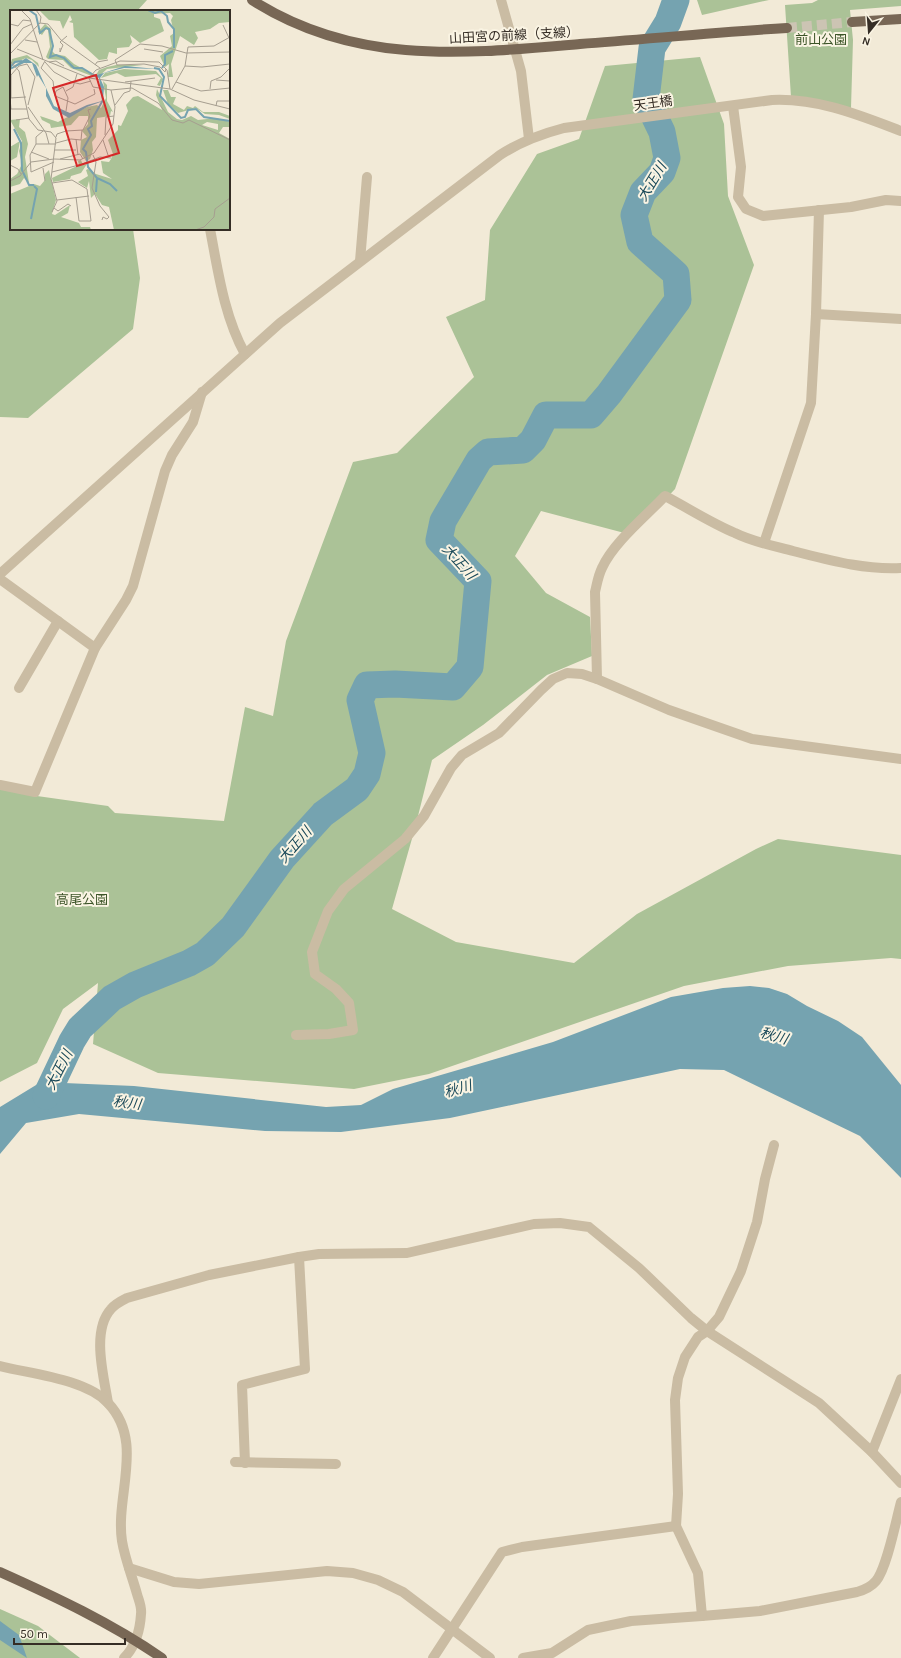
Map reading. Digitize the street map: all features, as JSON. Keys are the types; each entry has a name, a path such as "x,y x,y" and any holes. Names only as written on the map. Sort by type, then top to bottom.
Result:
{"main road":[{"name":"山田宮の前線（支線）","path":"252,0 295,24 322,34 370,47 423,52 515,50 787,28"},
{"path":"852,22 901,19"},
{"path":"0,1572 46,1593 137,1641 162,1658"}],"street":[{"path":"501,0 521,71 529,139"},
{"name":"天王橋","path":"0,574 280,323 500,155 529,139 557,130 598,123 772,100 791,99 814,102 852,112 901,131"},
{"path":"733,106 741,167 738,197 746,209 763,216 851,207 886,200 901,201"},
{"path":"360,261 368,177"},
{"path":"764,543 811,403 816,314 818,210"},
{"path":"210,230 226,310 237,340 245,354"},
{"path":"816,314 901,319"},
{"path":"0,785 35,792 95,648 126,600 133,586 150,519 165,471 172,455 193,422 202,392"},
{"path":"597,679 595,592 602,567 613,550 665,496 735,534 764,543 837,562 882,569 901,568"},
{"path":"0,579 95,648"},
{"path":"20,688 58,621"},
{"path":"296,1035 329,1034 353,1030 349,1003 336,989 315,974 312,952 328,911 344,889 405,839 424,816 451,768 462,755 499,733 553,679 567,673 582,674 669,710 752,740 901,759"},
{"path":"702,1616 698,1573 676,1526 678,1494 675,1400 678,1378 685,1357 698,1337 707,1331 719,1317 741,1271 757,1222 765,1179 774,1145"},
{"path":"108,1403 101,1360 101,1328 110,1310 115,1304 127,1298 209,1275 299,1257 319,1254 407,1252 534,1224 560,1223 589,1227 639,1268 691,1318 707,1331 819,1403 872,1452 901,1482"},
{"path":"299,1257 305,1369 242,1384 240,1462 336,1464"},
{"path":"0,1366 85,1387 97,1393 108,1403 120,1424 127,1447 127,1467 121,1527 122,1542 142,1609 137,1641 124,1658"},
{"path":"872,1452 901,1379"},
{"path":"523,1658 552,1653 588,1630 631,1621 760,1611 866,1589 876,1582 884,1567 901,1502"},
{"path":"433,1658 502,1552 522,1547 676,1526"},
{"path":"129,1568 174,1582 200,1584 327,1572 353,1573 378,1580 403,1592 490,1658"}],"green space":[{"path":"0,0 147,0 138,10 10,10 10,230 133,230 140,278 133,329 28,418 0,417"},
{"path":"697,0 769,0 702,15"},
{"name":"前山公園","path":"818,0 901,0 901,6 850,10 853,40 851,108 791,97 785,5 812,3"},
{"name":"高尾公園","path":"700,57 724,124 728,196 754,265 675,489 632,535 541,511 515,556 546,593 590,617 592,656 547,675 483,725 432,760 415,828 392,909 456,942 574,963 637,914 756,849 778,839 901,855 901,959 891,958 788,966 684,986 429,1074 354,1089 158,1073 93,1044 98,983 63,1009 37,1063 0,1082 0,789 108,806 115,813 224,821 245,707 273,716 286,641 353,462 397,453 474,377 446,317 485,300 490,230 537,154 579,139 605,66"},
{"path":"0,1609 38,1626 80,1658 0,1658"}],"water":[{"name":"秋川","path":"750,986 769,988 787,994 807,1006 838,1021 862,1037 901,1085 901,1178 860,1136 724,1070 680,1069 450,1118 341,1132 265,1131 79,1114 26,1123 0,1154 0,1107 41,1082 134,1086 326,1107 361,1105 393,1089 553,1042 671,997 723,988"},
{"path":"0,1621 19,1635 27,1658 0,1640"}],"waterway":[{"name":"大正川","path":"46,1096 72,1041 80,1028 112,998 135,985 189,963 205,954 233,927 282,859 323,814 357,789 367,774 372,753 360,700 367,685 395,684 453,687 470,667 478,581 439,540 443,521 479,460 488,452 523,450 533,440 546,415 591,415 609,394 678,300 676,274 640,242 634,215 643,192 662,172 667,158 662,132 646,99 652,48 668,22 676,0"}],"tunnel":[{"path":"787,28 852,22"}]}
